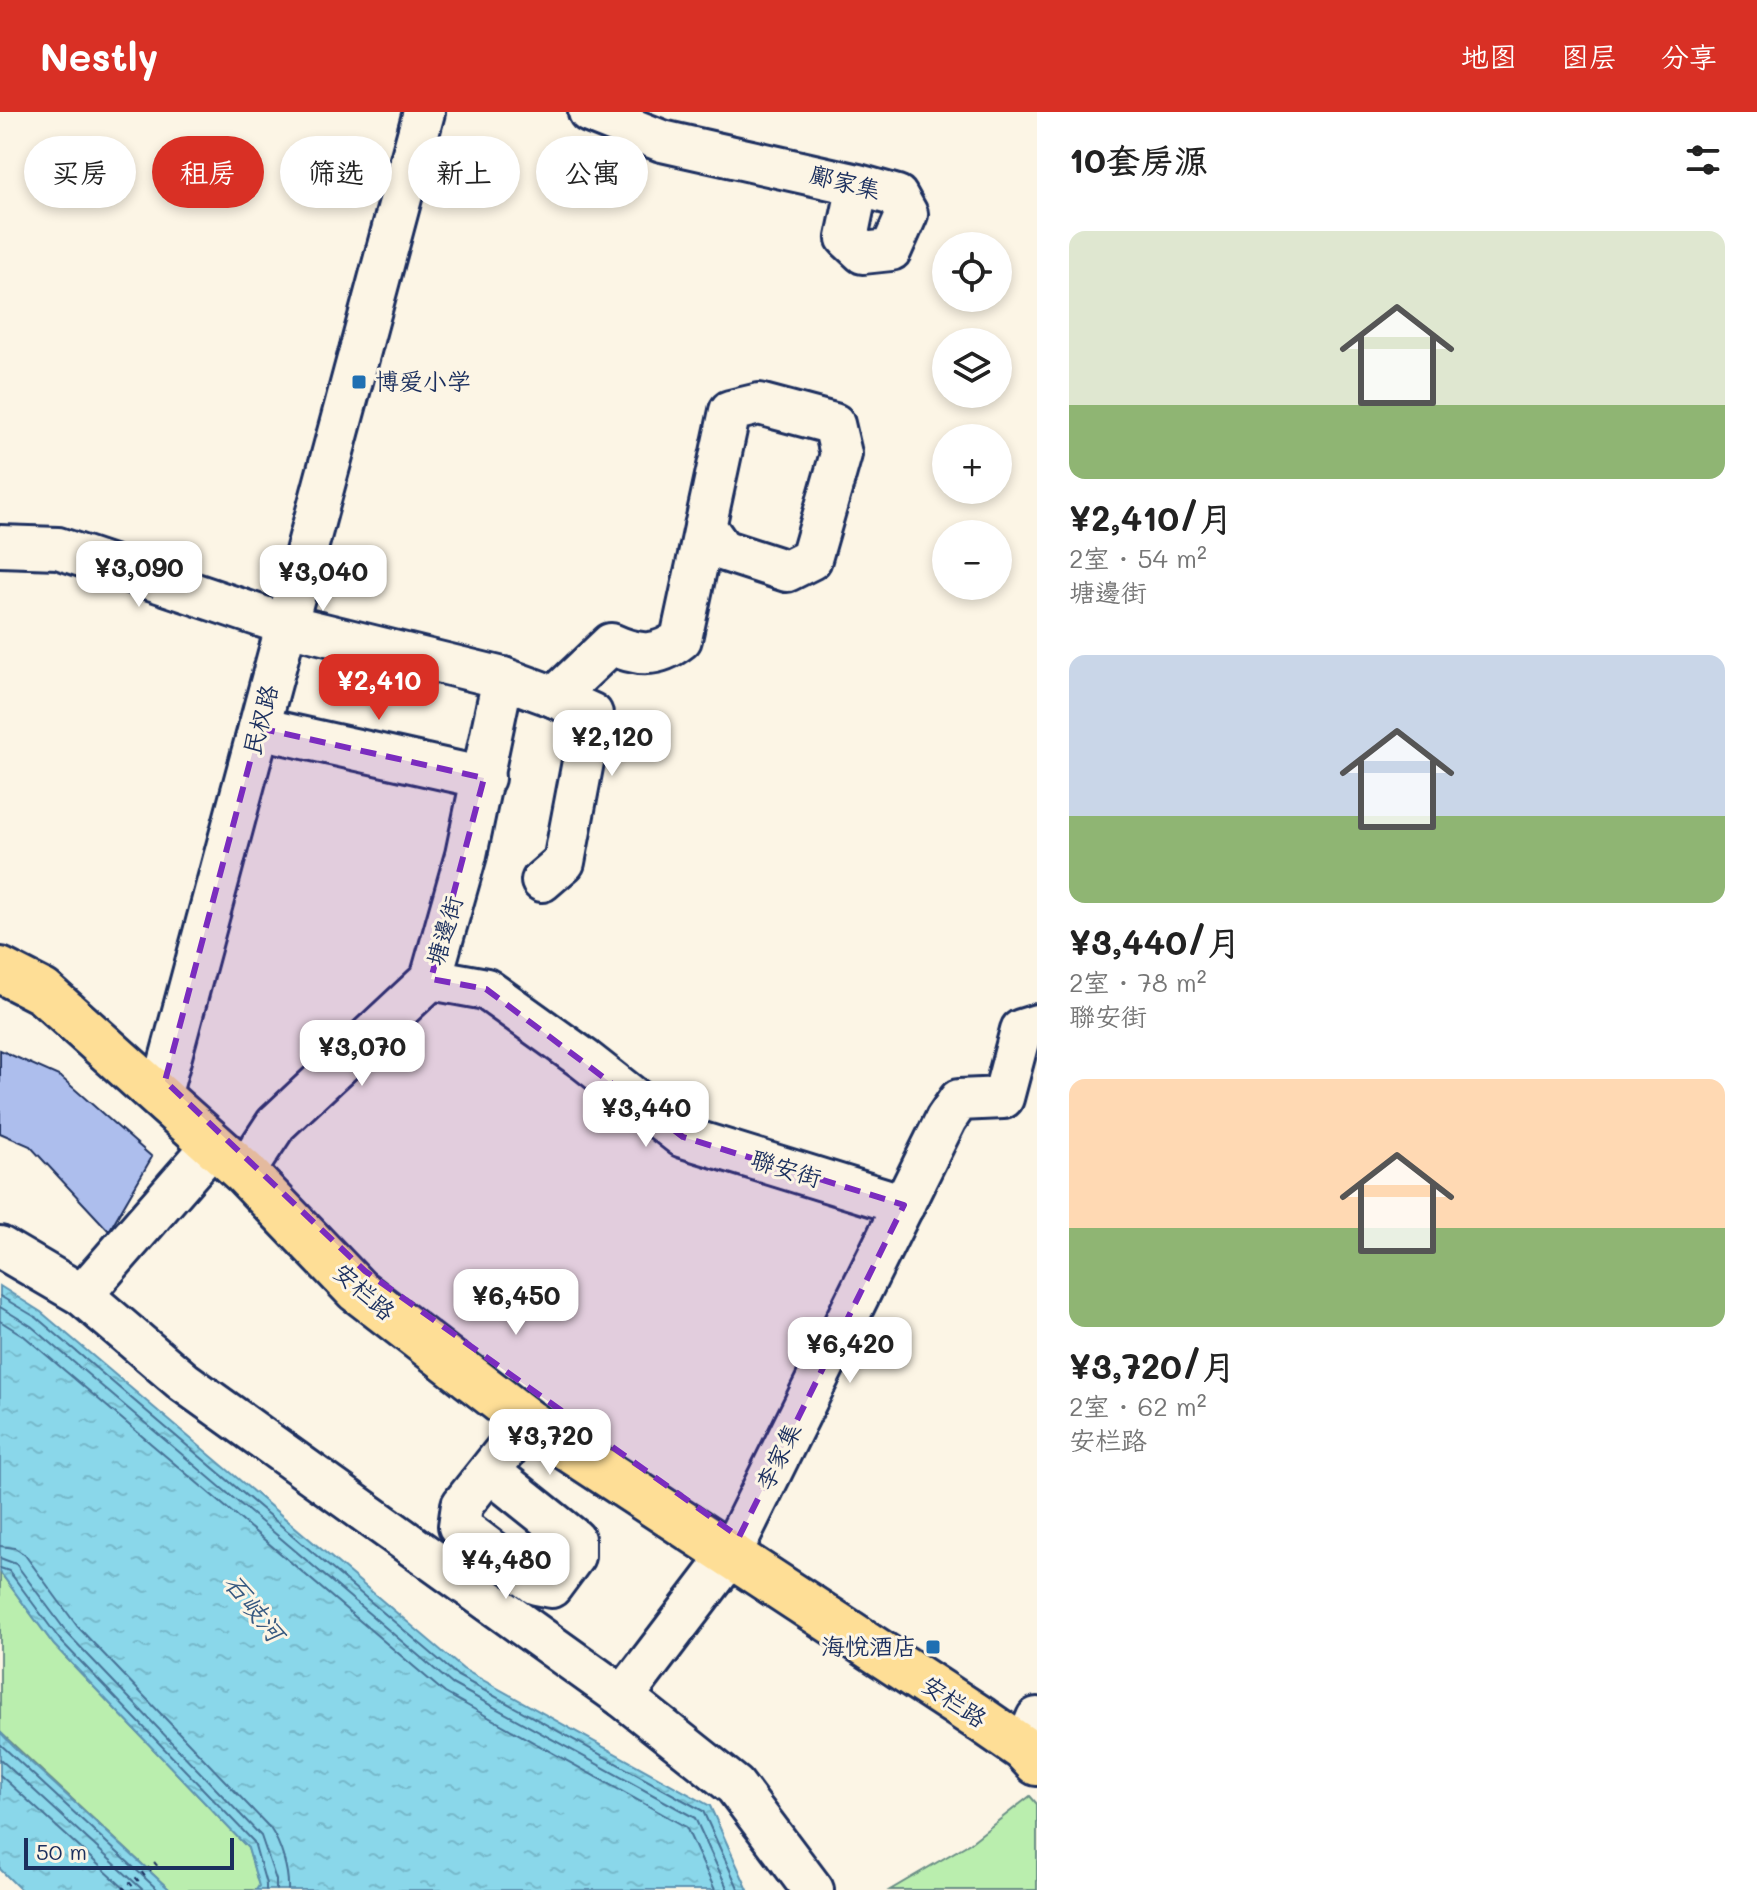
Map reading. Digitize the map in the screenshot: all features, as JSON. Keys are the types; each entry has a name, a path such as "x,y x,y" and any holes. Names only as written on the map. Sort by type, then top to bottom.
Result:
{"main road":[{"name":"安栏路","path":"0,952 50,977 162,1089 365,1271 735,1546"},
{"name":"安栏路","path":"0,970 43,992 162,1089"},
{"name":"安栏路","path":"232,1153 244,1172 357,1290 528,1422 735,1546 1036,1736"}],"street":[{"name":"民权路","path":"162,1089 424,112"},
{"name":"鄺家集","path":"589,112 662,141 858,185 897,196 907,214 891,250 863,253 847,238 858,185"},
{"path":"555,697 611,644 632,653 666,650 681,639 705,526"},
{"path":"0,546 58,548 287,625 503,678 592,714 564,862 542,881"},
{"name":"塘邊街","path":"82,1295 232,1153 276,1124 431,979 484,778 503,678"},
{"path":"259,728 484,778"},
{"name":"聯安街","path":"431,979 486,989 585,1060 683,1137 904,1205"},
{"path":"904,1205 946,1119 959,1100 1003,1098 1021,1030 1037,1025"},
{"name":"李家集","path":"623,1697 735,1546 904,1205"},
{"path":"0,1247 82,1295 184,1382 623,1697 735,1786 813,1890"},
{"path":"489,1471 528,1422"}],"path":[{"path":"124,1890 158,1862"}],"highlighted area":[{"path":"259,728 484,778 431,979 486,989 683,1137 904,1205 739,1537 365,1271 165,1081"}],"green space":[{"path":"0,1572 54,1645 248,1848 259,1886 256,1890 170,1890 0,1732"},
{"path":"1030,1796 1037,1804 1037,1890 890,1890 970,1843"}],"water":[{"name":"石岐河","path":"0,1286 41,1312 463,1669 710,1806 748,1890 256,1890 259,1886 248,1848 54,1645 0,1572"},
{"path":"0,1732 170,1890 21,1890 0,1869"}],"building":[{"path":"0,1050 61,1077 152,1157 109,1231 30,1146 0,1133"}],"place":[{"name":"博爱小学","path":"359,382"},
{"name":"海悦酒店","path":"933,1647"}]}
